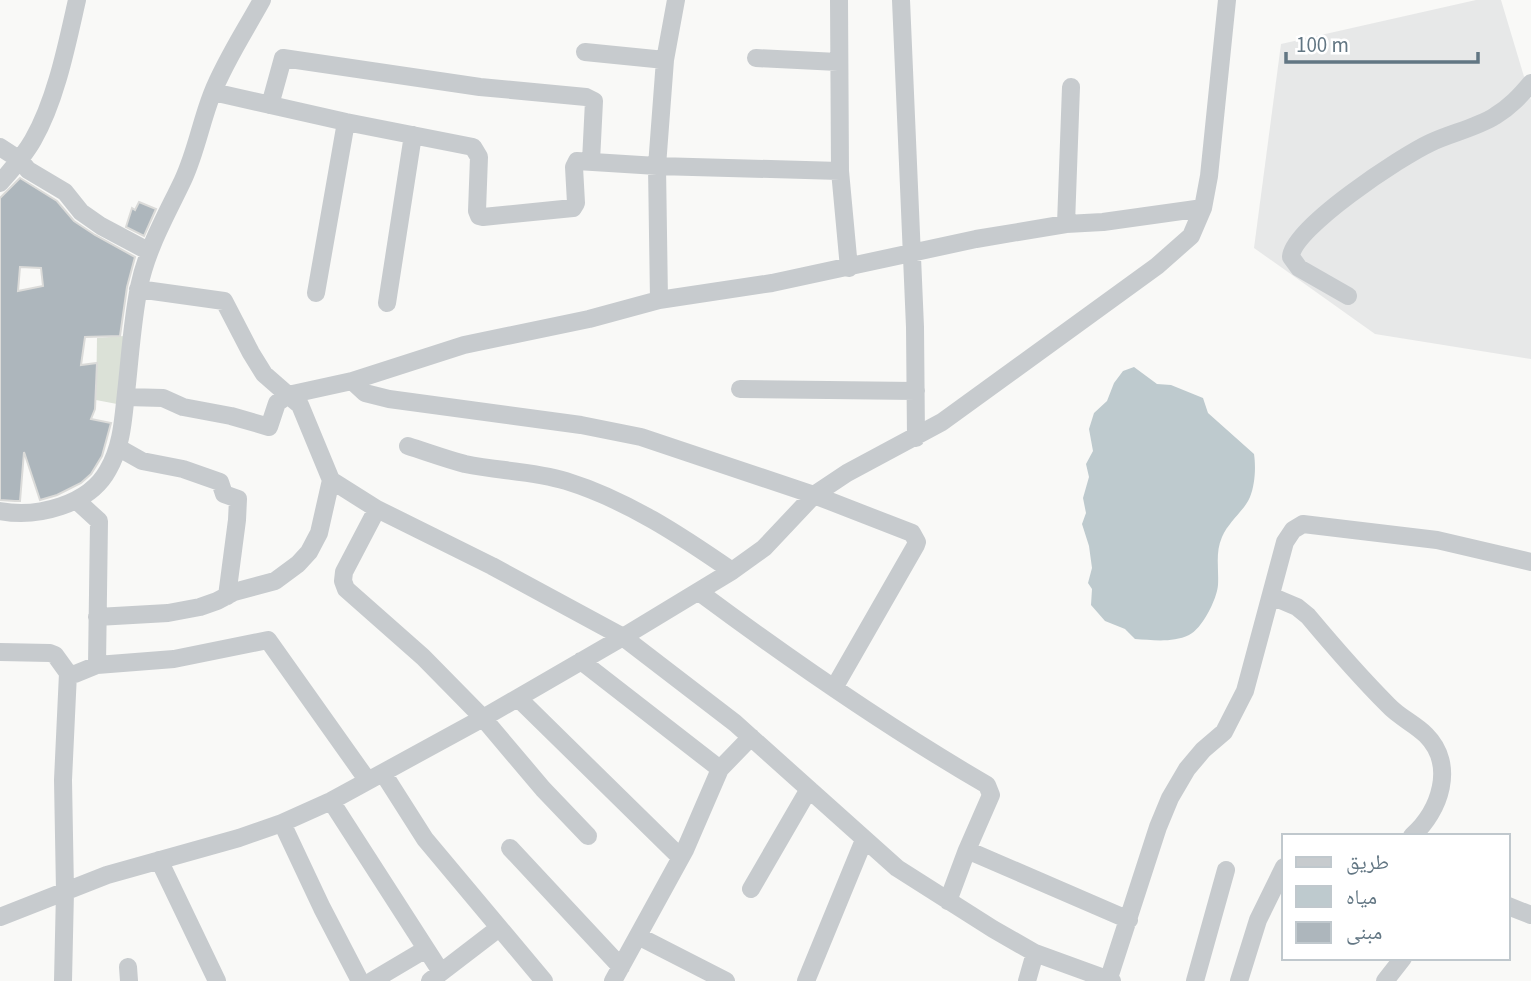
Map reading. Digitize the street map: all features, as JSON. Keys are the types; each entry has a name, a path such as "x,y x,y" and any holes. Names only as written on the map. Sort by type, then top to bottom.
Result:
{"street":[{"path":"0,183 20,160 44,116 78,0"},
{"path":"1,514 31,513 76,500 98,484 108,471 119,448 124,422 138,289 148,251 192,159 213,92 262,0"},
{"path":"659,300 657,166 665,60 676,0"},
{"path":"839,0 840,171 849,268"},
{"path":"901,0 912,252 916,438"},
{"path":"0,917 107,875 239,838 282,823 331,801 483,718 623,638 732,571 764,548 814,495 847,473 916,438 976,398 1178,249 1191,236 1203,208 1209,176 1227,0"},
{"path":"585,52 665,60"},
{"path":"270,105 283,58 480,87 586,97 594,101 591,161"},
{"path":"756,58 838,62"},
{"path":"1348,296 1299,268 1290,257 1295,243 1320,218 1410,153 1493,117 1516,102 1531,83"},
{"path":"1066,225 1071,87"},
{"path":"213,92 474,147 479,157 477,211 483,218 571,209 575,206 577,161 840,171"},
{"path":"316,293 346,122"},
{"path":"387,303 413,135"},
{"path":"0,147 20,160 27,170 65,192 81,212 148,251"},
{"path":"125,397 163,397 183,407 231,416 269,427 277,403 288,395 352,380 464,345 589,319 659,300 772,283 912,252 1066,225 1203,208"},
{"path":"97,617 169,613 200,607 244,589 275,581 298,564 316,541 331,481 300,405 264,374 224,301 138,289"},
{"path":"352,380 365,393 389,399 581,425 641,438 814,495 912,533 917,542 834,688"},
{"path":"740,389 916,391"},
{"path":"408,446 465,464 550,477 601,493 658,523 732,571"},
{"path":"119,448 142,461 183,469 220,482 224,494 238,499 227,596"},
{"path":"331,481 377,509 527,584 623,638 751,737 897,868 1035,953 1110,981 1158,827 1170,798 1187,769 1203,750 1224,732 1245,691 1285,542 1293,530 1303,524 1437,540 1531,562"},
{"path":"76,500 99,520 97,665"},
{"path":"377,509 344,572 346,589 423,657 483,718 543,789 588,836"},
{"path":"699,592 834,688 930,752 987,785 991,795 948,901"},
{"path":"1271,596 1297,607 1308,616 1389,706 1425,734 1434,745 1440,759 1439,799 1432,814 1414,834"},
{"path":"68,673 75,674 97,665 174,660 268,639 425,839 544,981"},
{"path":"0,652 50,653 55,655 68,673 63,780 63,981"},
{"path":"581,661 720,769"},
{"path":"518,698 680,857"},
{"path":"510,848 617,974 680,857 720,769 751,737"},
{"path":"751,890 809,789"},
{"path":"331,801 426,949 435,977 499,928"},
{"path":"282,823 321,908 360,981"},
{"path":"806,981 864,840"},
{"path":"967,850 1129,920"},
{"path":"159,860 217,981"},
{"path":"1195,981 1226,870"},
{"path":"1239,981 1250,942 1282,871"},
{"path":"1265,904 1282,898"},
{"path":"1510,907 1531,915"},
{"path":"638,936 726,981"},
{"path":"372,981 426,949"},
{"path":"1027,981 1035,953"},
{"path":"1385,981 1401,960"}],"shaded area":[{"path":"1476,0 1501,0 1531,100 1531,359 1375,334 1254,248 1281,44"},
{"path":"124,336 117,404 96,400 97,338"}],"water":[{"path":"1134,367 1157,384 1171,385 1203,398 1208,413 1254,454 1255,476 1250,497 1225,531 1220,543 1218,585 1212,605 1194,632 1176,639 1135,639 1125,629 1105,621 1091,605 1092,589 1088,583 1092,568 1082,524 1086,513 1083,498 1089,477 1086,464 1093,451 1089,429 1094,413 1107,401 1114,383 1123,371"}],"building":[{"path":"20,178 57,201 74,221 135,257 127,287 120,336 85,337 81,365 97,363 95,409 91,419 111,423 102,456 91,474 81,483 40,500 24,452 20,501 0,500 0,198","holes":["20,267 41,268 43,286 18,291"]},
{"path":"139,202 156,209 144,236 126,227 132,208 135,210"}]}
